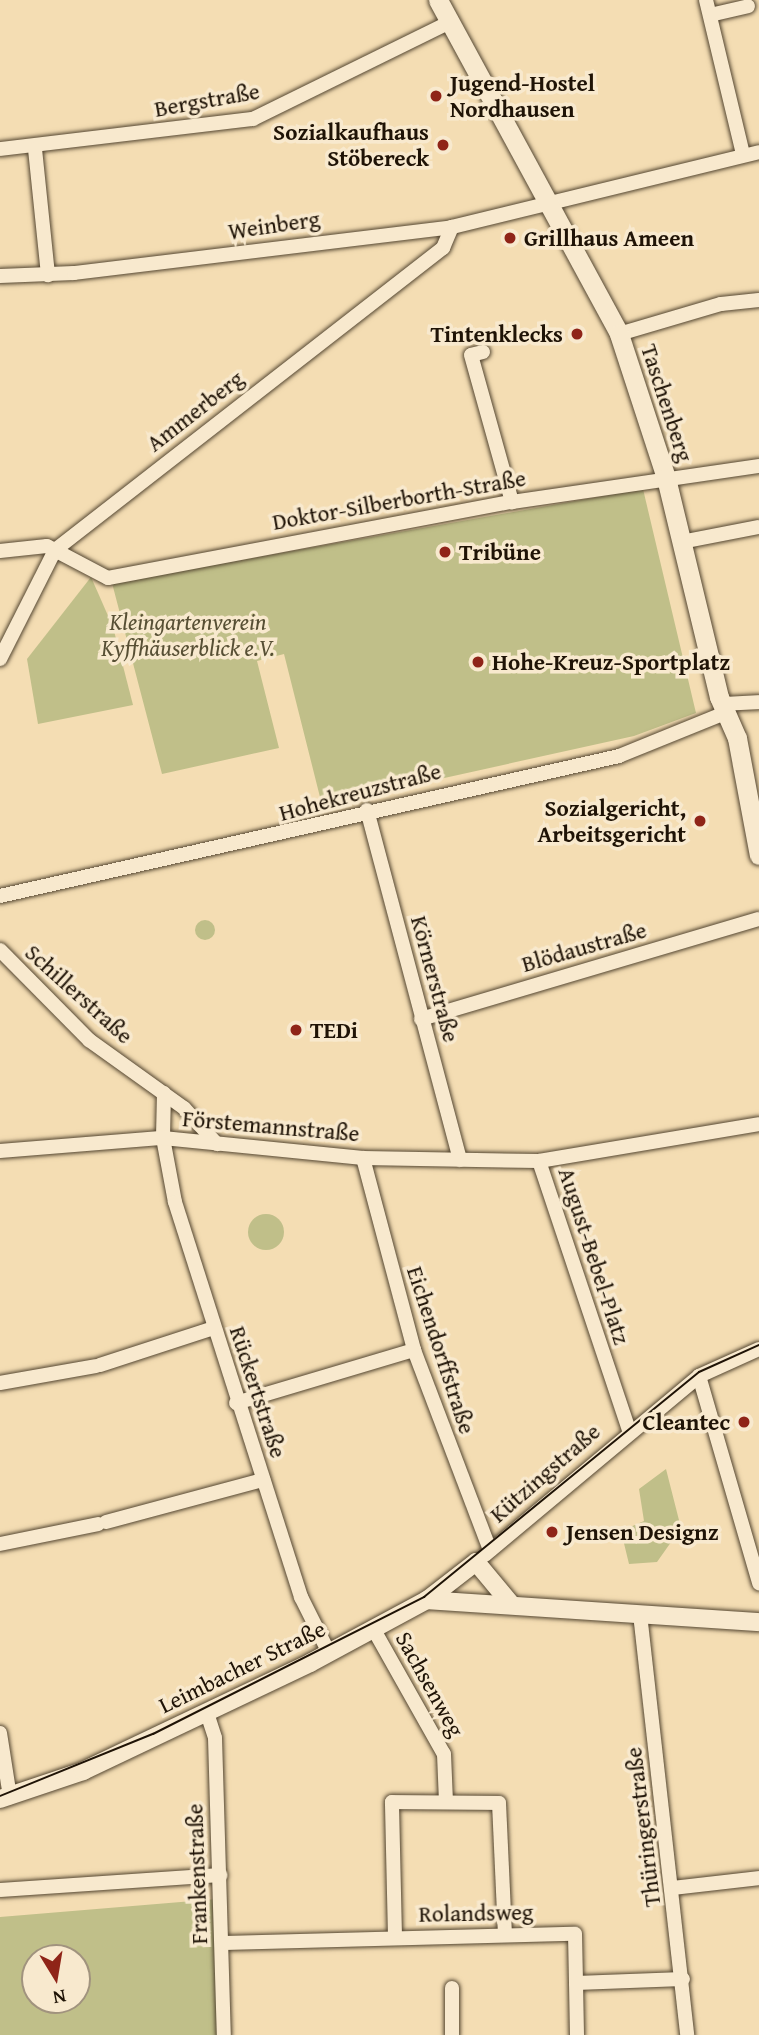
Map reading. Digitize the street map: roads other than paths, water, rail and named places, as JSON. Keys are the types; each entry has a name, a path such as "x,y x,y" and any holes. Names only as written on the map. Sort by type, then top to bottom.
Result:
{"main road":[{"name":"Taschenberg","path":"438,0 552,205 619,334 666,478 724,708 737,738 759,855"}],"street":[{"path":"743,154 708,7 748,6"},
{"name":"Bergstraße","path":"0,149 35,149 253,119 450,22"},
{"path":"35,149 48,275"},
{"name":"Weinberg","path":"0,275 48,275 452,227 552,205 759,152"},
{"name":"Ammerberg","path":"0,659 55,551 443,248 452,227"},
{"path":"619,334 721,304 759,300"},
{"path":"483,352 471,355 512,502"},
{"name":"Doktor-Silberborth-Straße","path":"55,551 108,578 512,502 759,466"},
{"path":"681,542 759,527"},
{"path":"0,551 55,551"},
{"name":"Hohekreuzstraße","path":"0,896 318,829 367,810 619,756 724,708 759,702"},
{"name":"Körnerstraße","path":"367,810 460,1160"},
{"name":"Blödaustraße","path":"421,1019 759,919"},
{"name":"Schillerstraße","path":"0,950 89,1040 164,1093 217,1144"},
{"path":"163,1138 164,1093"},
{"name":"August-Bebel-Platz","path":"629,1430 538,1161 759,1124"},
{"name":"Förstemannstraße","path":"0,1151 163,1138 363,1158 538,1161"},
{"name":"Rückertstraße","path":"163,1138 236,1403 301,1597 329,1653"},
{"name":"Eichendorffstraße","path":"363,1158 414,1350 483,1556"},
{"path":"0,1383 98,1366 214,1328"},
{"path":"629,1430 699,1376 759,1349"},
{"path":"236,1403 414,1350"},
{"path":"699,1376 759,1583"},
{"name":"Kützingstraße","path":"483,1556 629,1430"},
{"path":"0,1544 102,1523 263,1480"},
{"path":"483,1556 511,1604"},
{"name":"Leimbacher Straße","path":"5,1798 207,1713 329,1653 427,1600 483,1556"},
{"path":"427,1600 759,1622"},
{"name":"Thüringerstraße","path":"640,1614 673,1888 687,2035"},
{"name":"Sachsenweg","path":"374,1630 444,1754 446,1802"},
{"name":"Frankenstraße","path":"207,1713 215,1738 224,2035"},
{"path":"0,1733 5,1798"},
{"path":"396,1937 392,1802 499,1802 505,1935"},
{"path":"0,1890 220,1875"},
{"path":"673,1888 759,1878"},
{"name":"Rolandsweg","path":"222,1943 575,1934 576,1983"},
{"path":"577,2035 576,1983 683,1979"},
{"path":"452,1988 452,2035"}],"tram line":[{"path":"0,1796 153,1734 424,1597 699,1372 759,1345"}],"place":[{"name":"Jugend-Hostel Nordhausen","path":"436,96"},
{"name":"Sozialkaufhaus Stöbereck","path":"443,145"},
{"name":"Grillhaus Ameen","path":"510,238"},
{"name":"Tintenklecks","path":"577,334"},
{"name":"Tribüne","path":"445,552"},
{"name":"Hohe-Kreuz-Sportplatz","path":"478,662"},
{"name":"Sozialgericht, Arbeitsgericht","path":"700,821"},
{"name":"TEDi","path":"296,1030"},
{"name":"Cleantec","path":"744,1422"},
{"name":"Jensen Designz","path":"552,1532"}],"park label":[{"name":"Kleingartenverein Kyffhäuserblick e.V.","path":"188,635"}]}
